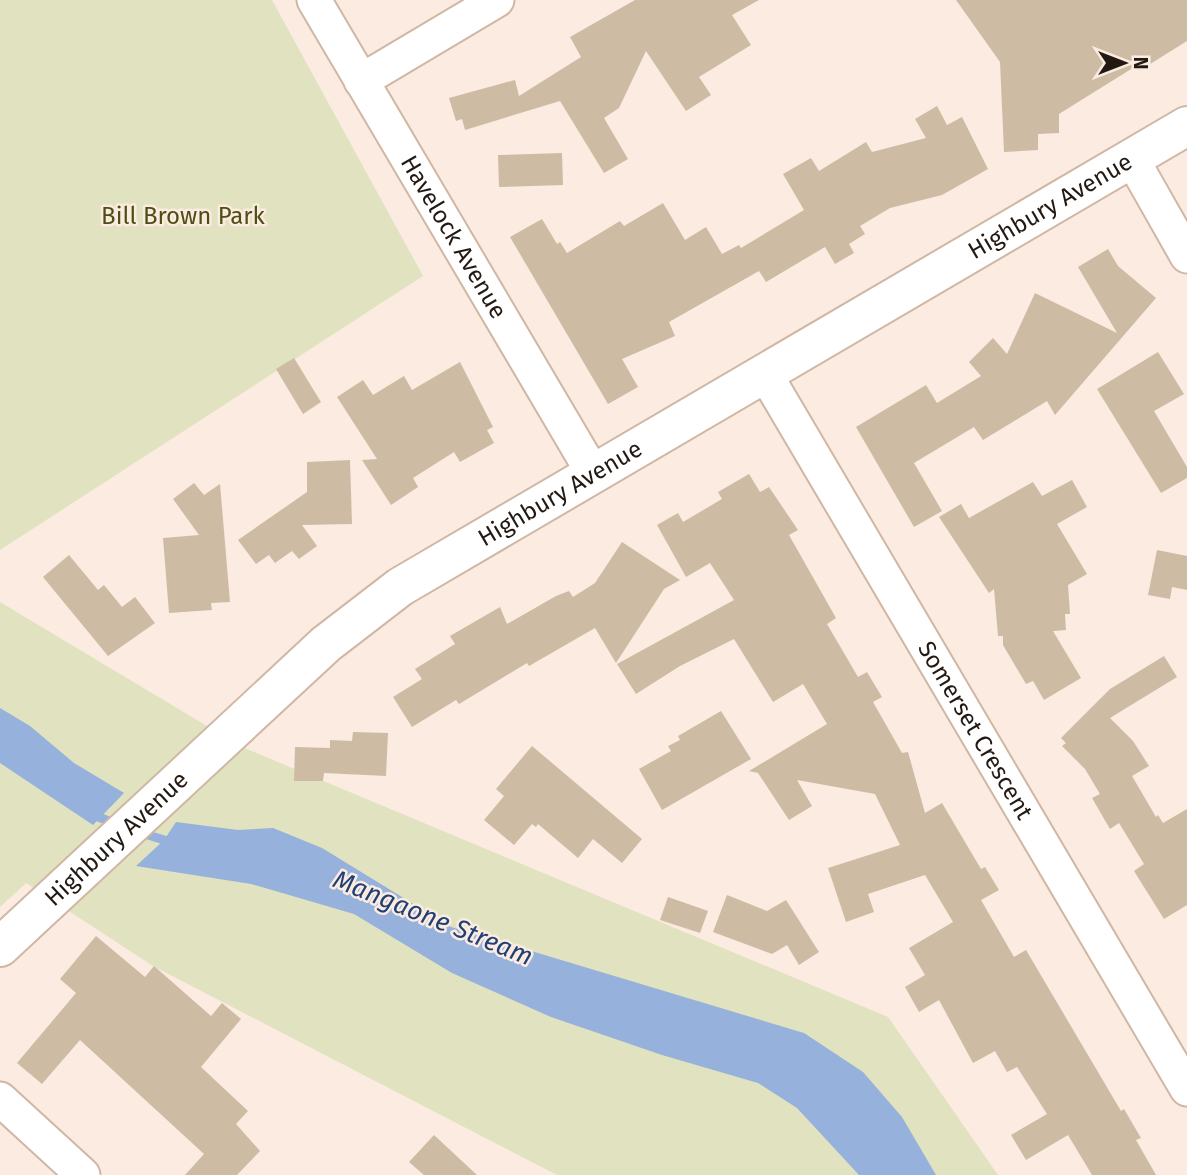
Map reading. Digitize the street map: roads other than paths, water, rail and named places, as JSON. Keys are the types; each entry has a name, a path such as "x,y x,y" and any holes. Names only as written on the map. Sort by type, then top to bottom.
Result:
{"street":[{"name":"Havelock Avenue","path":"314,0 593,473"},
{"path":"361,81 497,0"},
{"name":"Highbury Avenue","path":"0,947 357,617 400,587 1187,126"},
{"path":"1132,159 1187,256"},
{"name":"Somerset Crescent","path":"764,372 1187,1089"},
{"path":"0,1099 83,1175"}],"water":[{"path":"0,708 30,726 74,763 124,793 93,825 0,763"},
{"path":"176,822 238,830 273,828 322,848 451,927 804,1033 863,1072 902,1117 936,1175 859,1175 797,1108 758,1083 662,1055 551,1017 452,973 354,914 251,884 136,866 164,840"}],"waterway":[{"name":"Mangaone Stream","path":"89,813 118,825"},
{"name":"Mangaone Stream","path":"138,832 174,843"}],"park label":[{"name":"Bill Brown Park","path":"183,216"}]}
